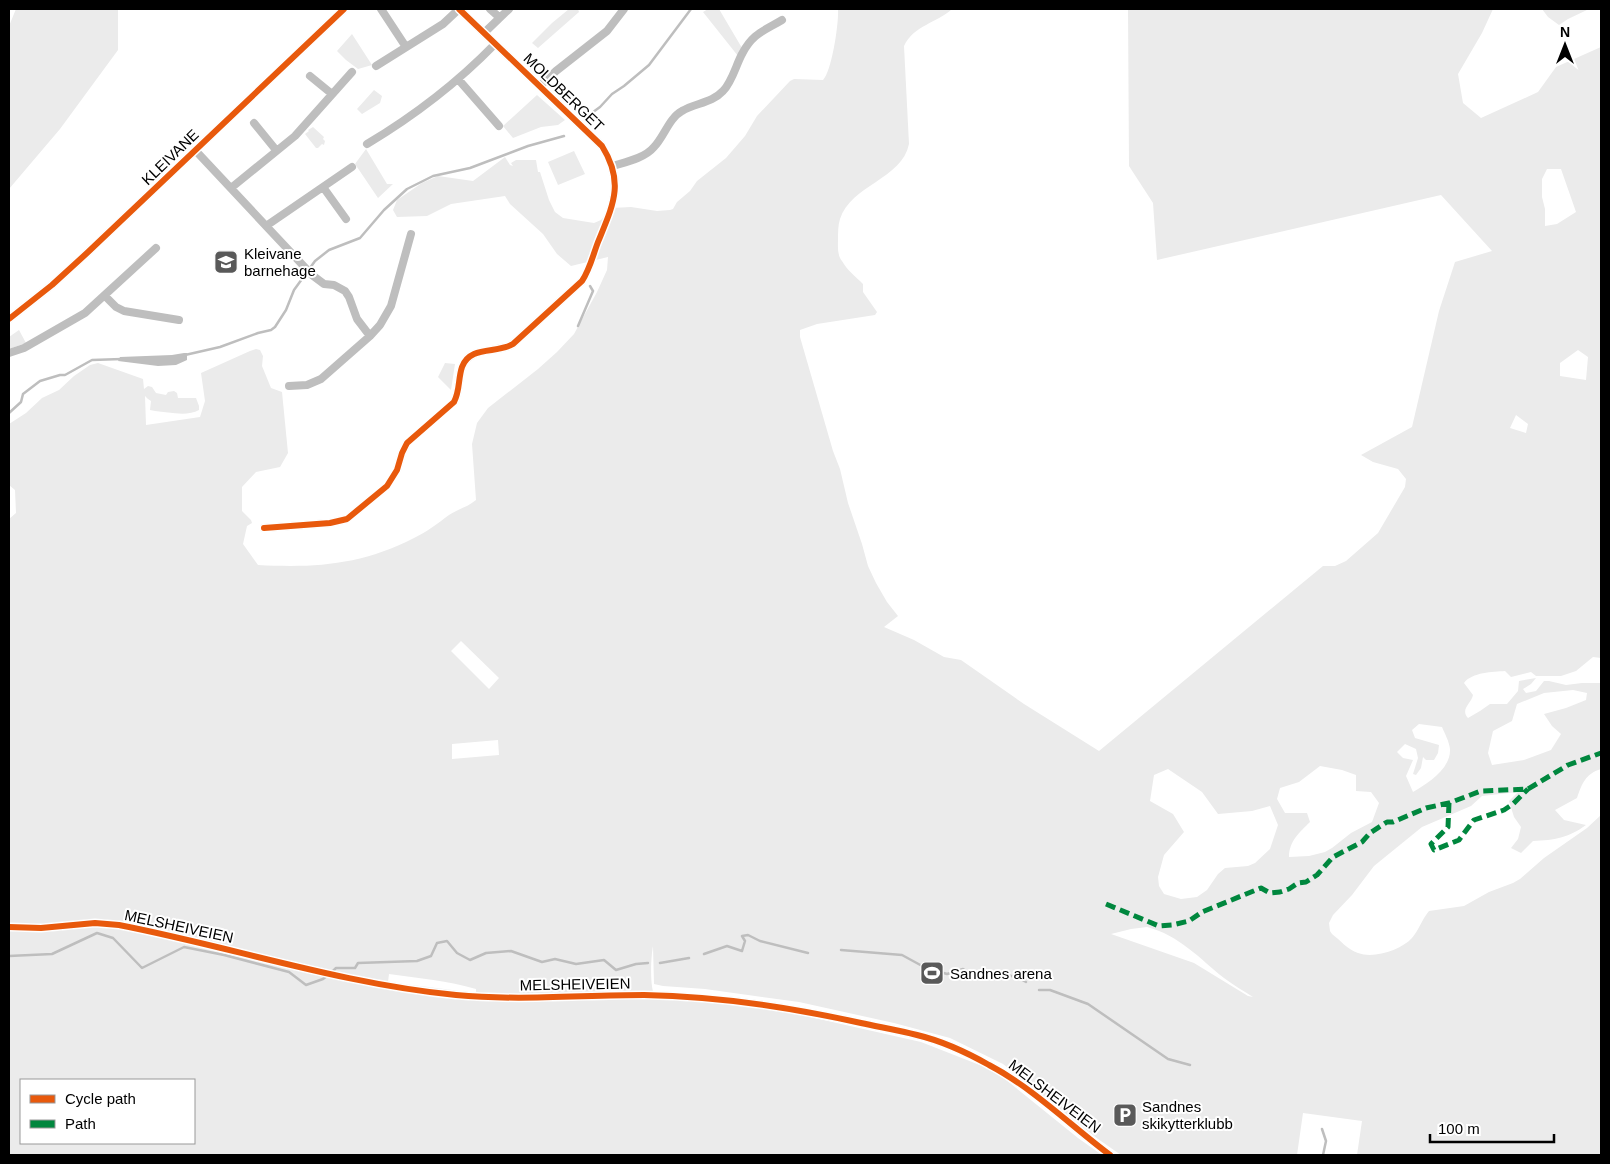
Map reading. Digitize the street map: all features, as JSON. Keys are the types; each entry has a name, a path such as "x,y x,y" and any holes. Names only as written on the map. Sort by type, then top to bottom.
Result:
{"street":[{"name":"KLEIVANE","path":"9,318 68,271 344,9"},
{"path":"381,9 406,46"},
{"name":"MOLDBERGET","path":"264,528 343,521 386,486 397,470 407,444 454,402 458,395 462,366 467,359 475,353 505,348 514,344 582,282 588,272 614,202 613,166 602,146 459,9 443,24 376,66"},
{"path":"490,9 500,17"},
{"path":"484,33 509,9"},
{"name":"MOLDBERGET","path":"540,86 607,31 624,9"},
{"path":"613,166 648,153 654,148 682,110 718,96 725,90 743,52 754,38 764,29 782,20"},
{"path":"368,144 422,109 496,44"},
{"path":"231,188 305,126 352,72"},
{"path":"310,76 332,94"},
{"path":"458,79 499,126"},
{"path":"254,122 276,150"},
{"path":"195,150 319,281 344,291 349,297 357,319 370,336"},
{"path":"266,226 352,167"},
{"path":"323,187 346,219"},
{"path":"289,386 307,385 321,379 370,336 386,316 391,306 411,234"},
{"path":"9,353 24,348 79,317 105,296 156,248"},
{"path":"105,296 116,307 124,311 179,320"},
{"name":"MELSHEIVEIEN","path":"9,928 41,928 95,923 120,925 330,974 435,993 473,996 648,995 721,999 795,1009 919,1036 946,1044 1006,1074 1110,1155"}],"shaded area":[{"path":"16,9 118,9 118,50 60,129 9,189 9,26"},
{"path":"569,9 578,9 579,12 538,48 532,43 552,23"},
{"path":"708,9 719,9 742,48 738,56 703,12"},
{"path":"838,9 952,9 914,33 904,46 909,144 904,156 897,166 854,198 846,207 839,221 838,250 840,259 863,284 863,292 877,312 875,315 817,324 800,330 800,337 868,566 887,602 898,616 884,627 914,640 944,657 961,660 1024,704 1099,751 1323,566 1335,566 1346,561 1378,533 1405,487 1406,479 1398,469 1373,462 1361,455 1412,427 1439,311 1455,262 1492,251 1441,195 1157,260 1153,203 1129,166 1128,9 1493,9 1482,33 1458,74 1463,103 1481,118 1538,92 1556,67 1601,47 1601,658 1593,657 1576,671 1561,676 1536,676 1531,672 1511,677 1505,671 1500,671 1477,675 1464,683 1473,695 1465,712 1468,718 1490,704 1507,704 1518,691 1519,681 1536,678 1523,689 1526,693 1536,691 1544,681 1566,685 1601,683 1601,769 1588,777 1577,798 1555,810 1564,820 1586,825 1561,838 1533,841 1521,853 1511,848 1518,839 1521,827 1514,817 1509,801 1518,792 1482,796 1471,806 1422,827 1374,866 1352,895 1333,915 1329,923 1332,934 1354,952 1372,955 1394,950 1412,938 1429,911 1464,906 1489,892 1513,883 1544,858 1587,828 1601,815 1601,1155 1357,1155 1362,1121 1303,1113 1297,1155 1121,1155 1003,1064 950,1038 894,1023 799,1002 654,984 653,946 651,981 656,998 757,1005 921,1042 995,1071 1102,1155 9,1155 9,519 16,513 15,490 9,485 9,424 26,413 42,398 59,390 90,365 98,363 143,379 144,389 148,386 152,387 156,393 166,395 168,392 174,391 177,393 178,398 196,398 199,410 177,414 150,410 151,401 145,396 146,425 200,417 205,401 201,373 250,351 260,350 263,356 262,366 271,388 282,392 288,453 280,467 256,472 242,487 242,511 252,523 247,526 243,544 258,565 299,566 338,563 375,554 414,538 476,500 472,444 477,423 488,408 538,369 574,334 607,270 608,257 571,266 557,254 543,234 510,204 505,196 451,204 427,216 397,217 393,210 397,200 422,183 438,176 473,181 505,157 510,165 513,166 511,163 516,160 536,160 538,172 540,172 549,200 555,212 563,218 594,223 601,220 612,208 631,207 657,211 673,209 677,202 690,191 697,181 726,158 745,136 757,116 790,81 794,79 823,80 832,57","holes":["1547,169 1561,169 1576,212 1557,224 1545,226 1542,179","1578,350 1588,357 1586,380 1560,376 1560,363","1516,415 1528,424 1526,433 1510,428","461,641 499,678 489,689 451,651","1573,690 1587,693 1586,700 1544,714 1552,726 1561,734 1551,750 1524,760 1492,765 1488,753 1493,731 1512,721 1517,704 1544,693","1419,724 1442,727 1450,749 1447,763 1437,775 1413,792 1406,776 1413,760 1403,758 1397,752 1405,744 1416,749 1418,758 1413,774 1416,775 1421,768 1423,757 1426,760 1434,760 1438,753 1439,745 1415,738 1412,730","498,740 499,755 452,759 452,744","1320,766 1356,775 1356,791 1371,792 1379,803 1372,822 1351,833 1332,848 1309,856 1289,857 1289,851 1293,842 1310,822 1307,813 1285,813 1277,799 1280,788 1299,782","1168,769 1202,792 1218,814 1252,811 1270,806 1278,825 1270,849 1255,863 1248,866 1225,868 1218,874 1207,890 1197,897 1181,899 1164,894 1159,886 1158,877 1164,855 1184,832 1173,814 1150,801 1154,775","1147,927 1169,936 1198,956 1235,986 1253,997 1248,996 1194,963 1111,934","389,974 465,986 476,989 476,993 388,982"]},
{"path":"1542,9 1589,9 1559,25 1548,17"},
{"path":"352,34 372,65 358,69 337,51"},
{"path":"374,90 382,96 380,103 362,114 357,109"},
{"path":"537,95 565,120 558,125 541,127 513,138 503,126"},
{"path":"313,127 324,137 325,141 324,145 322,144 318,148 305,134"},
{"path":"366,149 387,184 393,184 378,198 355,164"},
{"path":"574,151 585,174 558,185 548,162"},
{"path":"19,330 26,343 9,349 9,337"},
{"path":"187,353 187,360 176,365 158,366 118,361 120,357"},
{"path":"445,363 455,364 451,390 438,377"}],"waterway":[{"path":"589,115 649,65 691,9"},
{"path":"185,355 220,347 271,330 286,310 294,290 315,261 329,250 360,238 384,210 407,189 433,176 470,168 528,146 564,136"},
{"path":"578,326 593,291 590,286"},
{"path":"9,413 21,402 23,394 40,381 65,375 92,360 122,359"},
{"path":"9,956 52,954 97,933 113,938 142,968 184,947 289,972 306,985 327,976"},
{"path":"704,954 727,946 742,951 745,941 742,936 748,935 760,941 808,953"},
{"path":"332,972 336,968 355,968 358,963 417,961 431,956 437,943 447,941 457,953 470,960 486,953 511,951 542,962 555,959 576,964 604,960 616,970 636,964 648,963"},
{"path":"841,950 902,955 924,967 947,974 963,969 973,975 1000,974 1017,977 1026,982"},
{"path":"660,963 689,958"},
{"path":"1039,990 1050,990 1088,1004 1168,1059 1190,1065"},
{"path":"1322,1129 1326,1141 1323,1155"}],"marked path":[{"path":"1106,904 1159,926 1189,921 1202,912 1261,888 1270,893 1280,892 1298,883 1306,882 1317,875 1333,857 1362,842 1370,833 1387,822 1393,822 1426,808 1449,803 1481,791 1528,789 1568,765 1601,753"},
{"path":"1449,803 1448,827 1431,844 1434,850 1459,840 1474,820 1504,810 1528,789"}],"cycle path":[{"path":"9,319 52,285 87,253 344,9"},
{"path":"264,528 330,523 347,519 387,486 397,470 407,443 454,402 462,367 466,360 477,353 513,344 582,281 608,217 615,183 609,159 602,146 459,9"},
{"path":"9,927 41,928 95,923 119,925 371,983 456,995 526,998 621,995 672,996 753,1003 834,1017 926,1037 972,1056 1021,1085 1110,1155"}],"place":[{"name":"Kleivane barnehage","path":"226,262"},
{"name":"Sandnes arena","path":"932,973"},
{"name":"Sandnes skikytterklubb","path":"1125,1115"}]}
